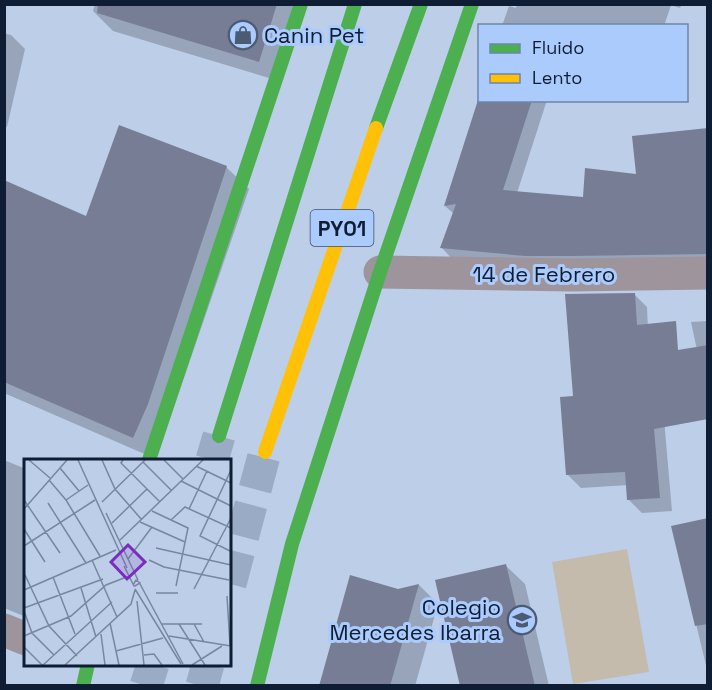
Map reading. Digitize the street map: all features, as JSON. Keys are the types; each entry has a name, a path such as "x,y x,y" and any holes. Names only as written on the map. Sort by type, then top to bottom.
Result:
{"highway":[{"path":"148,459 301,4"},
{"name":"PY01","path":"219,436 355,4"},
{"name":"PY01","path":"265,452 371,142 421,4"},
{"path":"257,686 292,544 380,272 472,4"},
{"path":"83,686 87,666"}],"street":[{"name":"14 de Febrero","path":"380,272 572,275 708,273"},
{"path":"4,630 24,638"}],"shaded area":[{"path":"627,549 649,672 573,684 552,562"}],"building":[{"path":"98,4 277,4 259,62 97,13"},
{"path":"478,100 478,102 531,102 503,190 583,197 585,168 636,174 632,136 708,128 708,254 525,256 440,248 456,204 444,206"},
{"path":"119,125 227,166 148,404 133,438 4,382 4,180 86,216"},
{"path":"635,293 637,325 676,321 678,350 708,345 708,419 654,429 660,498 627,500 625,472 566,475 560,397 573,396 565,294"},
{"path":"708,518 708,624 695,626 671,526"},
{"path":"506,564 535,686 460,686 435,580"},
{"path":"350,575 398,589 419,584 390,686 319,686"}],"tunnel":[{"path":"212,459 219,436"},
{"path":"231,580 265,452"},
{"path":"146,686 152,666"},
{"path":"202,686 207,666"}],"traffic: fast":[{"path":"149,459 301,4"},
{"path":"219,436 355,4"},
{"path":"376,128 421,4"},
{"path":"257,686 292,544 380,272 472,4"},
{"path":"83,686 88,666"}],"traffic: slow":[{"path":"265,452 376,128"}],"place":[{"name":"Canin Pet","path":"243,35"},
{"name":"Colegio Mercedes Ibarra","path":"522,620"}]}
